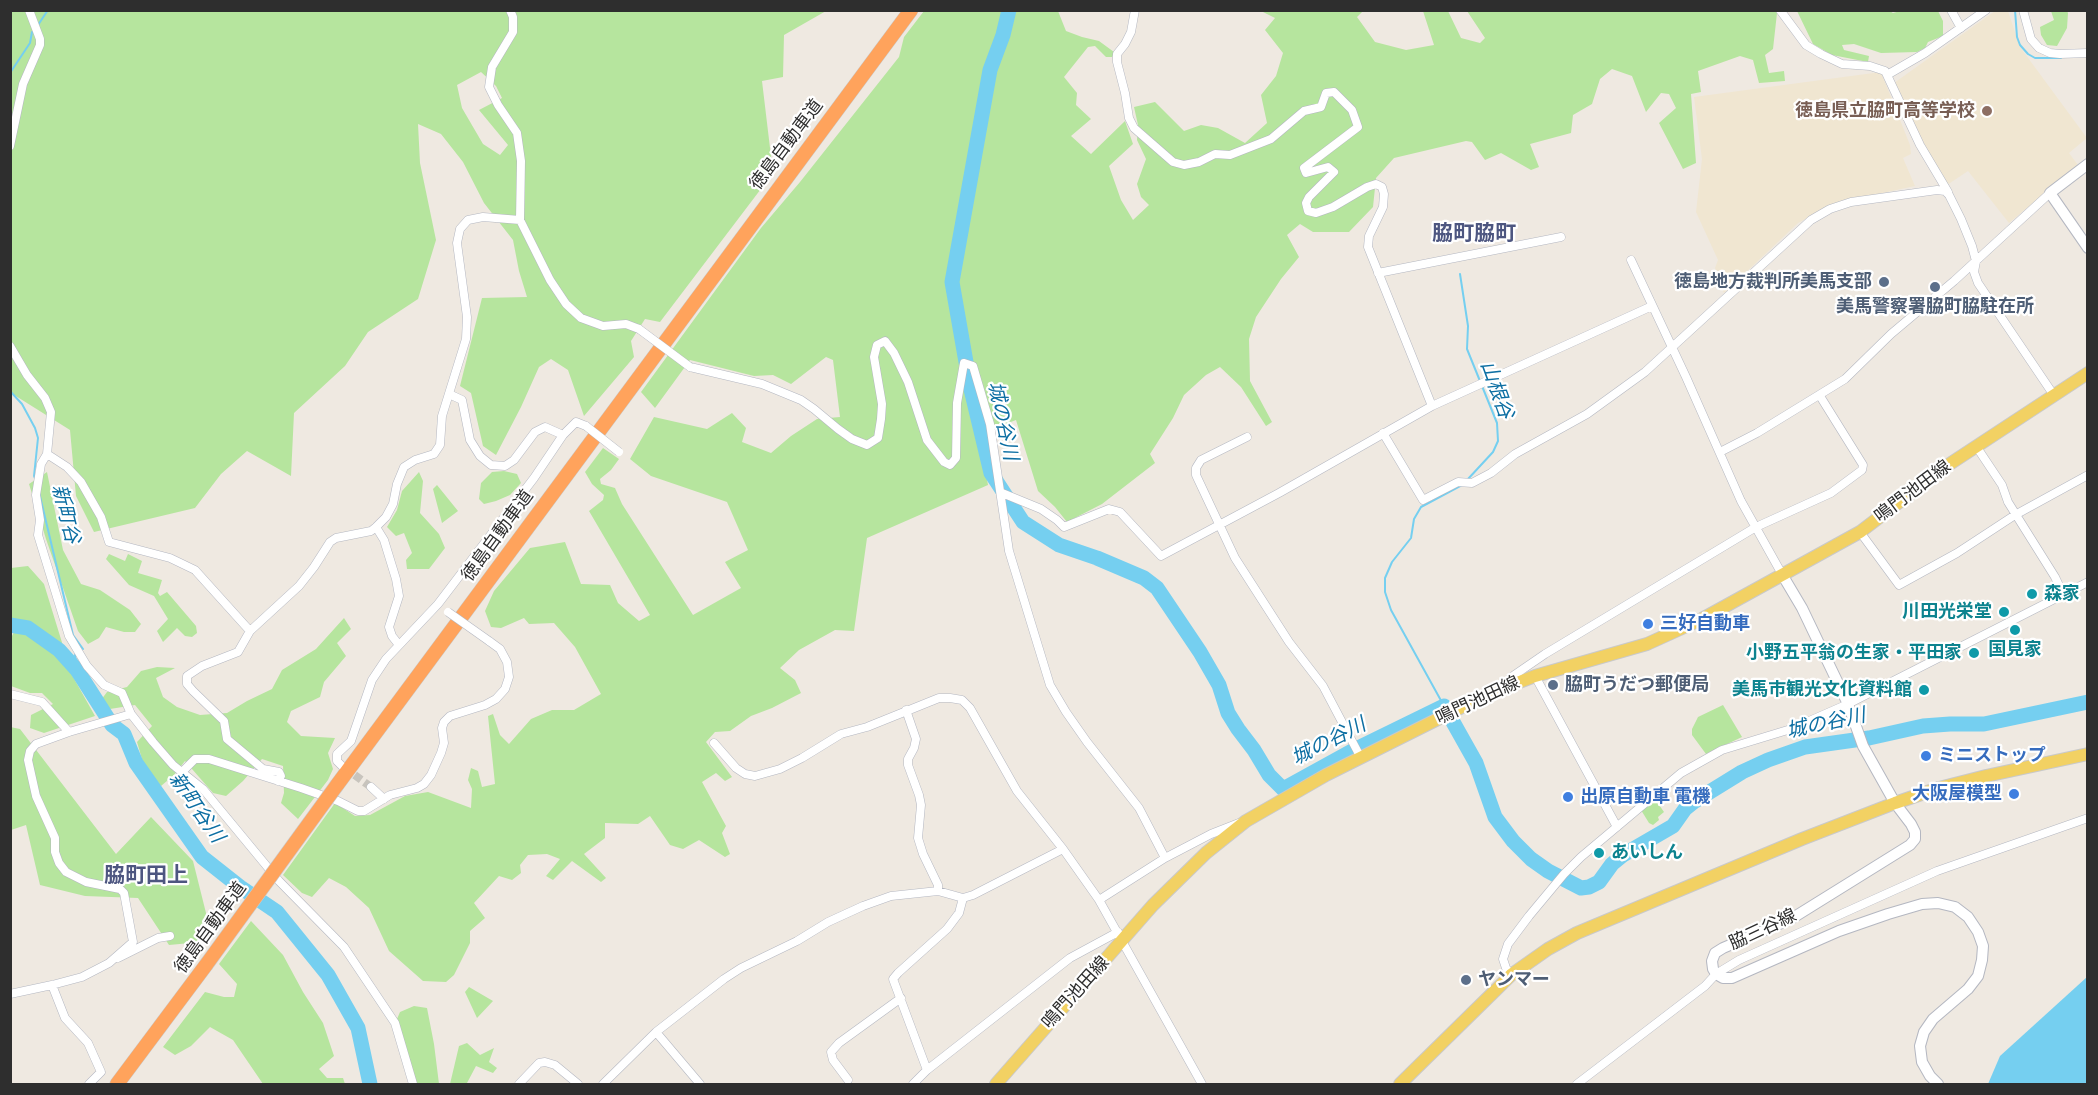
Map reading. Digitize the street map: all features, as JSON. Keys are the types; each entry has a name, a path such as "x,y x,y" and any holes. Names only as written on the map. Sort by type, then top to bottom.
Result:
{"highway":[{"name":"徳島自動車道","path":"117,1084 907,15"}],"main road":[{"path":"2088,164 2050,193 2088,248"},
{"name":"鳴門池田線","path":"996,1084 1120,937 1176,881 1246,821 1286,797 1486,695 1535,676 1657,641 1783,576 1860,532 1945,467 2088,373"},
{"name":"脇三谷線","path":"1783,576 1802,608 1848,704 1863,746 1895,803 1915,832 1915,839 1910,845 1791,918 1723,948 1716,953 1712,961 1716,974 1723,978 1732,978 1839,931 1922,904 1938,903 1955,907 1968,917 1978,932 1983,946 1982,960 1978,976 1968,989 1933,1019 1924,1032 1920,1046 1922,1062 1938,1084"},
{"path":"1400,1084 1511,975 1548,949 1577,933 1802,839 1895,803 1939,788 1986,776 2088,754"}],"street":[{"path":"10,146 23,84 40,45 29,10"},
{"path":"510,10 513,17 513,32 492,67 489,87 517,133 521,161 520,220 550,280 566,304 581,318 603,326 626,324 639,329 690,367 762,384 801,400 852,439 867,445 878,438 882,404 874,357 876,345 885,341 894,352 908,382 927,440 944,462 950,465 956,458 957,403 964,363 973,366 990,424 1009,551 1050,685 1087,742 1139,808 1166,858"},
{"path":"1135,10 1131,32 1118,54 1117,62 1129,118 1134,128 1173,162 1184,165 1199,162 1215,154 1230,155 1271,139 1304,111 1321,107 1326,93 1334,92 1343,100 1356,118 1358,127 1304,168 1306,173 1328,167 1334,172 1309,197 1306,203 1308,211 1316,213 1333,207 1376,184 1382,187 1383,207 1369,236 1368,248 1432,406"},
{"path":"1780,10 1806,45 1821,54 1842,64 1870,66 1886,70 1920,145 1949,195 1972,246 1976,261 1974,272 1978,283 2053,394"},
{"path":"1951,10 1961,28"},
{"path":"1887,75 1925,53 1986,10"},
{"path":"2023,10 2031,39 2039,48 2060,54 2088,52"},
{"path":"1383,433 1423,500 1458,482 1472,483 1491,473 1515,454 1587,414 1645,372 1811,220 1830,209 1851,202 1936,190 1945,191 1949,195"},
{"path":"1720,452 1757,433 1845,379 1891,334 2050,193"},
{"path":"278,781 281,776 279,772 263,769 227,739 224,721 187,684 187,676 202,666 238,652 250,631 299,586 330,542 336,538 371,531 386,516 393,504 397,484 404,467 415,460 434,454 440,445 442,416 466,339 467,316 457,243 460,229 468,220 483,217 520,220"},
{"path":"1378,273 1561,237"},
{"path":"1631,260 1742,501 1783,576"},
{"path":"1002,493 1041,509 1064,527 1109,509 1120,512 1161,556 1432,406 1652,306"},
{"path":"10,346 27,375 45,398 51,412 47,454 41,464 38,488 40,520 38,535 69,636 87,666 104,685 122,693 131,714 153,742 182,772 203,789 279,881 344,947 395,1023 413,1084"},
{"path":"449,394 462,400 470,441 480,456 490,465 505,466 514,460 535,432 545,427 564,435"},
{"path":"1514,684 1510,678 1545,654 1756,527 1832,493 1862,470 1863,465 1820,396"},
{"path":"342,766 337,760 337,754 351,741 372,680 386,659 438,604 564,435 576,422 586,426 620,452"},
{"path":"1247,437 1201,460 1196,468 1196,475 1235,558 1289,642 1323,686 1361,758"},
{"path":"1976,446 2002,485 2016,515 2055,577 2063,594"},
{"path":"47,454 67,467 81,482 101,517 109,542 170,558 195,570 250,631"},
{"path":"1860,532 1899,585 2088,475"},
{"path":"376,527 384,540 396,579 399,596 389,627 399,645"},
{"path":"1511,975 1503,959 1508,944 1557,882 1681,773 1722,750 1791,729 1848,704 2088,582"},
{"path":"182,772 195,759 209,759 338,801 358,811 364,811 390,795 424,784 431,775 441,753 444,743 442,728 444,722 450,716 485,705 496,699 505,689 509,677 507,662 500,649 438,604"},
{"path":"1535,676 1617,827"},
{"path":"10,694 42,702 69,732"},
{"path":"714,743 736,768 745,774 755,776 780,769 841,734 867,727 906,710 939,698 962,700 970,708 1017,791 1063,849 1099,900 1202,1084"},
{"path":"906,710 916,739 908,765 920,795 918,838 939,891"},
{"path":"109,963 134,942 123,893 120,889 86,882 66,872 59,863 55,852 55,838 36,796 28,760 30,751 36,744 131,714"},
{"path":"370,787 384,799"},
{"path":"1577,1084 1705,986 1716,974 1739,960 1937,871 2088,818"},
{"path":"1099,900 1166,858 1211,834 1246,821"},
{"path":"603,1084 656,1032 724,979 828,922 891,896 939,891 963,898 973,895 1063,849"},
{"path":"927,1070 893,980 947,929 959,913 963,898"},
{"path":"10,994 82,976 158,938 170,936"},
{"path":"913,1084 927,1070 1070,958 1120,937"},
{"path":"52,985 65,1018 88,1042 101,1072 89,1084"},
{"path":"848,1080 833,1060 831,1052 839,1043 901,998"},
{"path":"656,1032 700,1084"},
{"path":"519,1084 539,1063 545,1062 555,1065 578,1084"}],"shaded area":[{"name":"徳島県立脇町高等学校","path":"1995,11 2008,11 2020,47 2087,138 2069,153 2078,165 2009,223 1968,171 1947,185 1923,145 1894,83"},
{"path":"1881,72 1910,145 1911,154 1903,158 1915,186 1836,203 1798,223 1724,293 1715,268 1718,260 1696,212 1702,159 1694,97"}],"green space":[{"path":"1775,10 1777,13 1773,49 1765,55 1769,73 1784,71 1785,81 1759,83 1753,60 1740,56 1698,71 1701,92 1691,94 1696,163 1683,169 1659,123 1676,108 1669,94 1661,93 1646,112 1632,76 1612,69 1600,79 1592,104 1573,115 1571,133 1530,144 1539,167 1531,170 1501,153 1485,160 1472,142 1466,141 1394,158 1376,178 1373,207 1349,232 1313,232 1300,224 1287,235 1299,257 1281,279 1256,317 1249,339 1250,381 1272,422 1266,426 1241,387 1220,367 1206,375 1184,395 1173,418 1150,454 1155,463 1102,504 1067,522 1038,491 1016,420 979,434 988,485 867,538 854,631 835,630 799,650 780,668 795,680 801,693 751,716 730,731 715,732 706,742 732,777 725,781 716,773 702,782 726,826 722,833 730,854 725,857 699,840 683,849 670,845 650,816 638,824 605,823 605,838 584,854 606,878 601,882 572,861 553,880 546,876 560,859 547,854 528,855 520,865 521,873 512,880 499,876 474,903 485,918 470,931 470,943 454,975 446,982 423,981 389,951 369,908 346,887 329,878 312,897 302,893 283,875 335,803 355,816 370,815 405,796 428,792 471,808 472,789 468,780 471,768 478,771 482,787 495,784 488,716 493,714 500,735 509,744 531,719 552,710 574,710 601,694 575,647 554,623 529,624 524,618 501,628 491,627 485,611 494,591 530,548 565,542 581,584 610,585 618,603 639,621 650,615 589,511 603,500 604,495 592,484 585,472 603,448 619,459 600,479 601,484 615,488 622,504 693,615 741,588 725,562 748,550 727,502 651,476 630,459 654,417 707,429 732,413 746,428 742,442 771,453 817,419 840,417 833,360 826,357 791,384 773,375 754,376 690,360 655,408 641,392 761,228 899,57 904,37 924,11 1058,11 1066,31 1099,41 1114,52 1112,57 1106,57 1095,46 1088,47 1064,77 1077,93 1076,105 1091,119 1071,136 1091,154 1125,121 1133,144 1109,166 1121,200 1133,220 1149,205 1141,197 1137,184 1146,159 1137,140 1138,125 1134,107 1155,102 1184,131 1201,125 1218,128 1245,143 1267,123 1261,95 1276,76 1283,53 1265,30 1275,18 1261,11 1363,11 1357,17 1375,42 1406,50 1434,45 1423,11 1448,11 1461,38 1480,43 1485,38 1467,11"},
{"path":"1888,10 1893,13 1938,11 1943,21 1943,36 1928,42 1925,48 1917,52 1881,53 1854,44 1842,45 1844,50 1869,56 1868,62 1832,55 1813,44 1797,11"},
{"path":"10,11 826,11 784,35 783,77 762,81 773,173 660,322 645,319 631,341 634,357 584,416 568,370 551,359 539,367 496,455 483,446 471,393 460,386 482,298 527,297 513,240 484,203 463,162 441,134 418,124 420,163 436,240 418,299 368,332 345,366 294,413 291,476 247,451 221,474 195,508 94,532 76,496 70,430 11,393","holes":["481,72 496,86 502,98 479,110 508,145 500,155 483,144 462,108 457,85"]},
{"path":"2051,11 2067,11 2068,13 2067,28 2057,46 2047,45 2041,35 2040,27 2054,20"},
{"path":"504,471 517,474 521,483 510,495 484,504 479,499 481,483 492,472"},
{"path":"47,472 63,550 81,584 100,590 130,610 141,624 135,632 124,632 106,627 99,638 88,644 78,631 29,484"},
{"path":"419,472 423,481 420,513 439,534 445,548 429,569 407,569 406,560 412,553 404,533 396,536 387,527 397,510 402,491"},
{"path":"437,485 458,511 442,523 433,489"},
{"path":"109,554 125,561 128,554 142,561 138,573 162,580 158,593 160,596 167,592 196,626 197,633 192,637 185,636 177,628 163,642 157,631 168,619 154,596 129,585 106,559"},
{"path":"28,566 44,584 72,675 95,716 44,733 30,728 31,715 53,704 42,693 30,693 11,686 10,640 14,632 11,632 11,568"},
{"path":"344,618 351,629 337,643 346,656 324,682 320,697 291,711 287,722 301,736 335,738 328,753 333,769 328,780 298,819 281,803 284,793 283,766 262,759 226,796 213,793 185,761 161,786 144,766 137,742 152,726 135,705 110,709 101,700 107,692 127,687 141,671 157,667 175,668 156,678 163,697 177,707 200,715 227,713 272,689 282,670 316,649"},
{"path":"1723,705 1742,737 1706,754 1692,735 1692,729 1698,717"},
{"path":"10,727 20,729 116,854 151,817 193,861 208,921 201,942 169,945 138,898 85,896 40,885 26,825 11,830"},
{"path":"1655,799 1664,812 1653,825 1649,823 1641,810"},
{"path":"251,921 283,955 323,1023 334,1056 319,1069 327,1078 343,1078 345,1084 263,1084 233,1040 210,1027 191,1046 175,1055 163,1047 205,992 234,997 237,984 219,964"},
{"path":"469,987 493,1001 477,1018 465,992"},
{"path":"414,1006 427,1008 439,1084 417,1084 397,1019 400,1012"},
{"path":"467,1043 480,1055 494,1048 489,1062 497,1068 493,1073 476,1066 468,1084 450,1084 459,1046"}],"water":[{"path":"2087,977 2087,1084 1988,1084 2000,1056"}],"waterway":[{"name":"新町谷","path":"38,25 48,10"},
{"name":"城の谷川","path":"1009,10 1003,35 990,70 952,282 970,385 991,473 1023,522 1059,545 1144,578 1157,588 1219,685 1228,713 1238,729 1269,775 1283,789 1352,751 1444,706 1476,763 1495,817 1513,841 1531,859 1548,871 1581,888 1599,882 1612,864 1623,855 1673,826 1685,809 1695,801 1742,772 1768,760 1805,747 1869,738 1923,726 1984,724 2088,702"},
{"path":"2015,10 2017,37 2020,45 2028,54 2035,58 2061,58"},
{"name":"新町谷","path":"10,73 30,43 32,32"},
{"name":"山根谷","path":"1460,274 1468,326 1467,349 1497,423 1498,441 1493,452 1468,479"},
{"name":"新町谷","path":"10,391 22,404 38,438 34,476 36,481"},
{"name":"山根谷","path":"1444,706 1391,610 1385,592 1385,578 1392,562 1411,538 1414,519 1421,507 1462,485"},
{"name":"新町谷","path":"39,492 73,635 83,649"},
{"name":"新町谷川","path":"10,625 28,628 59,650 77,670 112,725 124,734 136,763 202,857 277,912 328,975 358,1028 370,1084"},
{"name":"新町谷","path":"75,655 77,670"}],"tunnel":[{"path":"345,768 371,787"}],"place":[{"name":"徳島県立脇町高等学校","path":"1987,111"},
{"name":"徳島地方裁判所美馬支部","path":"1884,282"},
{"name":"美馬警察署脇町脇駐在所","path":"1935,287"},
{"name":"森家","path":"2032,594"},
{"name":"川田光栄堂","path":"2004,612"},
{"name":"三好自動車","path":"1648,624"},
{"name":"国見家","path":"2015,630"},
{"name":"小野五平翁の生家・平田家","path":"1974,653"},
{"name":"脇町うだつ郵便局","path":"1553,685"},
{"name":"美馬市観光文化資料館","path":"1924,690"},
{"name":"ミニストップ","path":"1926,756"},
{"name":"大阪屋模型","path":"2014,794"},
{"name":"出原自動車 電機","path":"1568,797"},
{"name":"あいしん","path":"1599,853"},
{"name":"ヤンマー","path":"1466,980"}],"district":[{"name":"脇町脇町","path":"1474,234"},
{"name":"脇町田上","path":"146,876"}]}
